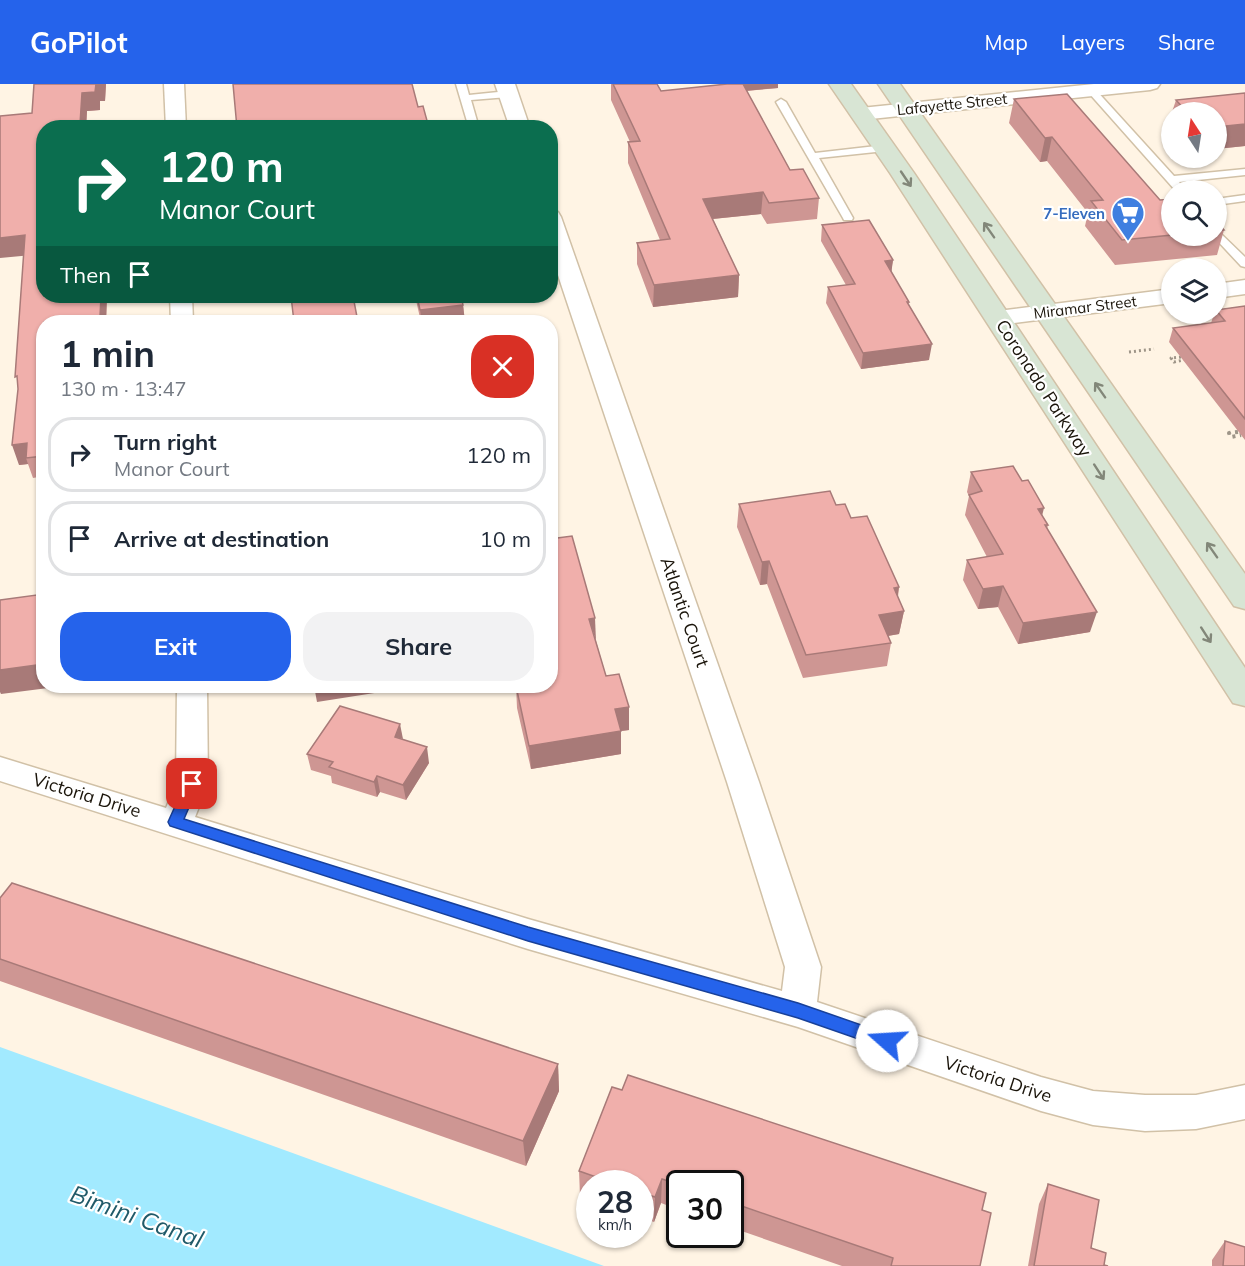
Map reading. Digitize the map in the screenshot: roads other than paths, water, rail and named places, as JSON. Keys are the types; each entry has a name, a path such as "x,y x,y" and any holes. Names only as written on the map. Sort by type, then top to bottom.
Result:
{"street":[{"path":"174,84 176,120"},
{"name":"Coronado Parkway","path":"840,84 998,318 1245,694"},
{"path":"889,84 1245,598"},
{"name":"Lafayette Street","path":"861,114 1082,88 1150,84"},
{"path":"507,89 517,120"},
{"name":"Atlantic Court","path":"558,240 743,782 803,967 798,1011"},
{"path":"1227,289 1245,287"},
{"name":"Miramar Street","path":"998,318 1161,297"},
{"path":"176,822 192,784 192,693"},
{"name":"Victoria Drive","path":"0,769 176,822 528,934 798,1011 1041,1094 1093,1108 1145,1113 1196,1112 1245,1102"}],"lane":[{"path":"461,84 472,120"},
{"path":"1082,88 1170,180 1245,172"},
{"path":"465,98 507,89"},
{"path":"781,102 848,218"},
{"path":"813,156 885,148"},
{"path":"1227,200 1245,198"},
{"path":"1227,244 1245,264"}],"water":[{"name":"Bimini Canal","path":"0,1047 604,1266 0,1266"}],"place":[{"name":"7-Eleven","path":"1128,242"}]}
